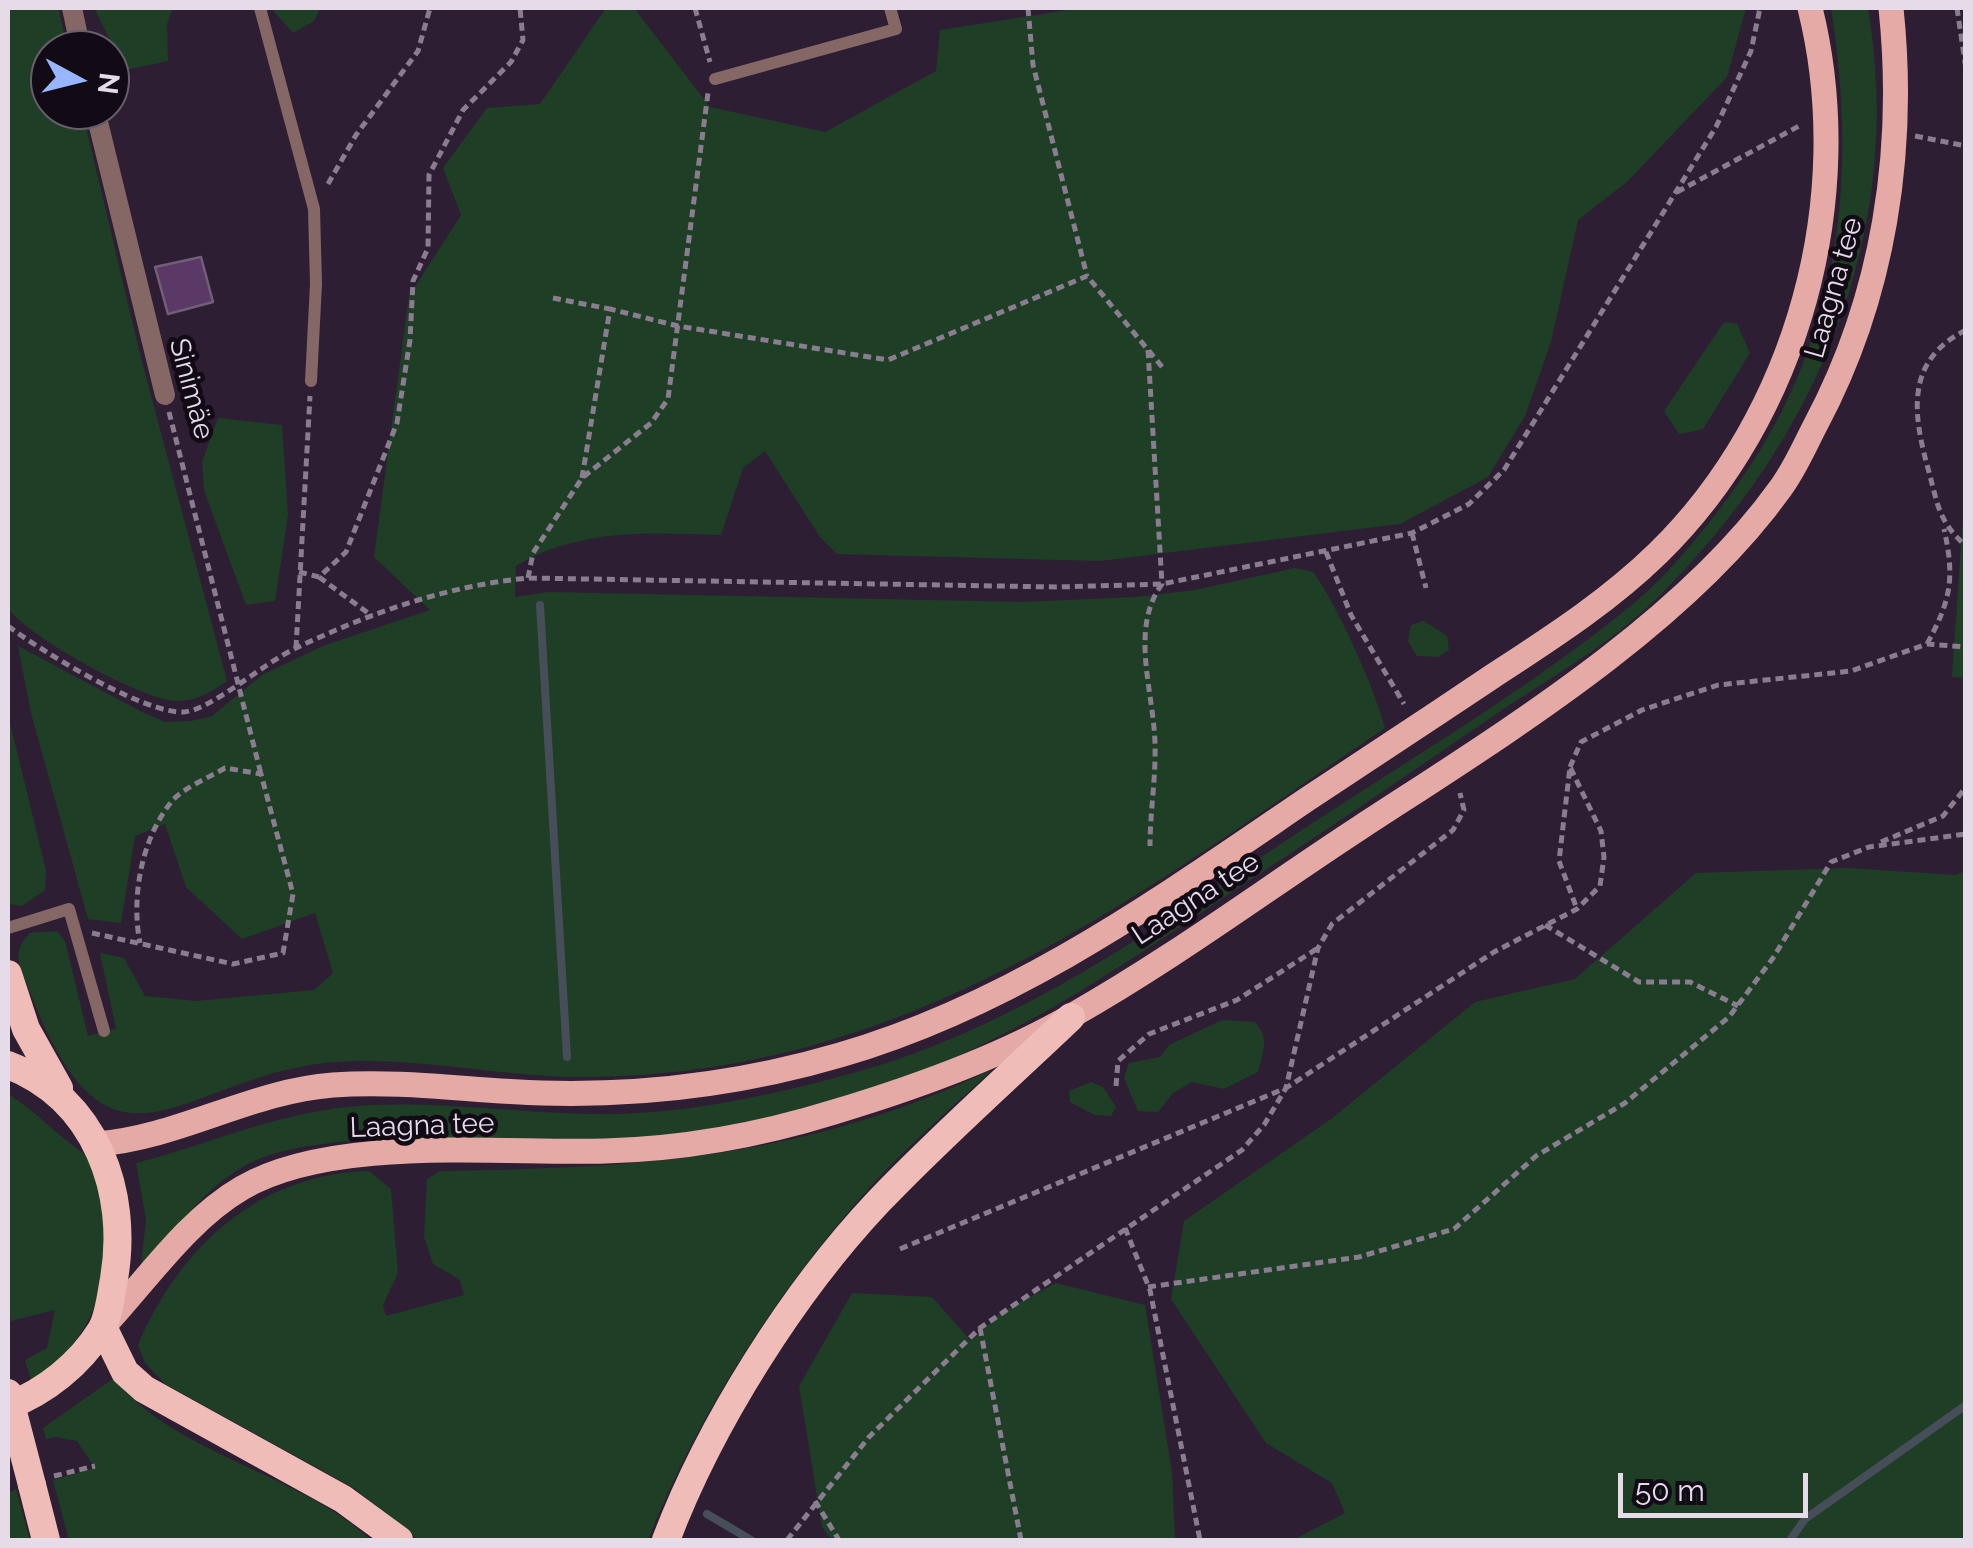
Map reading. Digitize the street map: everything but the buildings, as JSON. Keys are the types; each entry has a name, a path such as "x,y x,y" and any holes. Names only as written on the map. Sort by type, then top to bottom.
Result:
{"highway":[{"path":"8,974 26,1029 66,1103 97,1144 116,1190 120,1240 104,1328 69,1370 8,1406"},
{"path":"666,1540 738,1395 806,1290 877,1202 1071,1017"},
{"path":"8,1066 30,1074 66,1103"},
{"path":"104,1328 125,1372 144,1389 343,1498 399,1540"},
{"path":"8,1393 42,1481 46,1540"}],"main road":[{"name":"Laagna tee","path":"97,1144 139,1141 243,1106 328,1085 420,1085 538,1093 704,1088 893,1039 1030,977 1116,928 1586,615 1659,552 1720,480 1762,408 1789,348 1820,234 1828,110 1823,59 1810,8"},
{"name":"Laagna tee","path":"104,1328 213,1208 275,1172 366,1154 612,1151 725,1140 833,1113 950,1071 1071,1017 1526,719 1617,649 1740,537 1783,486 1840,380 1862,322 1886,220 1895,136 1891,8"}],"street":[{"name":"Sinimäe","path":"99,130 164,395"}],"lane":[{"path":"260,8 314,208 316,284 311,382"},
{"path":"713,73 896,29 890,8"},
{"path":"8,928 68,909 104,1031"}],"path":[{"path":"314,208 356,135 418,51 430,8"},
{"path":"319,577 346,552 397,423 410,340 413,281 428,248 429,175 463,110 510,62 523,40 520,8"},
{"path":"528,578 533,553 582,478 651,423 668,399 713,73 694,8"},
{"path":"1028,8 1033,65 1088,276 1163,368"},
{"path":"8,626 38,648 160,710 186,712 208,706 239,680 296,648 372,616 456,588 528,578 1162,584 1412,533 1469,504 1504,470 1716,127 1752,51 1760,8"},
{"path":"1957,8 1966,70"},
{"path":"1676,192 1828,110"},
{"path":"1895,136 1932,136 1966,146"},
{"path":"553,298 678,326 888,360 1088,276"},
{"path":"582,478 610,309"},
{"path":"1927,644 1946,609 1952,566 1915,422 1920,378 1940,344 1966,330"},
{"path":"1148,350 1162,584 1150,600 1145,657 1155,746 1150,846"},
{"path":"296,648 311,382"},
{"name":"Sinimäe","path":"164,395 261,774"},
{"path":"1943,526 1966,546"},
{"path":"1412,533 1426,588"},
{"path":"1326,552 1351,615 1411,714"},
{"path":"300,572 319,577 372,616"},
{"path":"1576,909 1559,861 1570,768 1581,742 1642,710 1718,684 1851,671 1927,644 1966,646"},
{"path":"74,930 232,964 284,953 293,894 261,774 225,768 172,800 145,856 134,908 140,943"},
{"path":"900,1249 1286,1088 1494,952 1576,909 1600,886 1604,858 1601,831 1570,768"},
{"path":"1116,1086 1118,1061 1149,1034 1237,1000 1318,948 1349,907 1454,830 1464,810 1456,785"},
{"path":"1148,1287 1359,1258 1454,1229 1536,1156 1625,1102 1738,1006 1773,958 1831,862 1943,816 1966,787"},
{"path":"1869,847 1966,834"},
{"path":"1545,925 1639,982 1690,982 1738,1006"},
{"path":"787,1540 869,1437 980,1328 1242,1150 1264,1125 1286,1088 1318,948"},
{"path":"1126,1228 1148,1287 1200,1540"},
{"path":"980,1328 1021,1540"},
{"path":"42,1481 94,1466"},
{"path":"815,1501 839,1540"}],"green space":[{"path":"8,8 58,8 63,30 30,30 30,130 87,130 140,354 227,681 191,699 161,698 114,679 61,650 8,608"},
{"path":"94,8 173,8 167,24 168,61 130,69 130,30 105,30"},
{"path":"271,8 320,8 314,21 293,33"},
{"path":"606,8 634,8 710,107 825,132 936,71 940,30 1081,8 1746,8 1727,77 1628,181 1578,220 1551,342 1525,416 1488,477 1400,524 1100,561 837,554 820,537 765,451 743,468 721,535 641,534 590,539 540,554 516,566 515,597 548,592 1023,602 1136,597 1195,590 1295,568 1313,572 1354,647 1385,728 1291,792 1105,914 1010,967 911,1012 808,1047 698,1069 581,1077 397,1062 335,1062 281,1071 156,1112 123,1112 92,1096 62,1060 19,964 20,948 30,933 57,931 65,941 88,1036 116,1029 100,953 124,958 145,996 196,1001 314,990 333,973 315,913 242,939 186,887 165,824 135,836 121,923 88,919 31,713 18,646 165,722 191,721 212,716 262,675 323,646 430,610 374,557 409,296 461,215 443,168 487,108 540,104"},
{"path":"1831,8 1868,8 1876,92 1873,174 1860,253 1836,329 1803,403 1762,472 1713,538 1656,599 1601,645 1133,958 974,1049 860,1092 765,1118 669,1137 604,1143 363,1140 272,1154 239,1169 210,1191 174,1231 145,1275 140,1274 146,1219 136,1163 267,1123 321,1111 378,1105 591,1114 690,1108 756,1097 853,1073 972,1030 1139,938 1553,665 1633,604 1689,547 1759,452 1790,394 1814,333 1830,272 1839,208 1842,144"},
{"path":"1724,322 1737,324 1750,353 1703,429 1679,434 1664,411"},
{"path":"218,418 282,425 288,515 275,601 246,605 204,490 202,462"},
{"path":"1965,486 1966,678 1952,677"},
{"path":"1424,621 1447,636 1449,650 1438,657 1417,656 1408,641 1411,625"},
{"path":"8,715 46,870 45,890 22,906 8,904"},
{"path":"1847,868 1956,875 1965,871 1965,1540 1293,1540 1345,1513 1332,1483 1266,1443 1171,1299 1184,1221 1331,1119 1475,1002 1575,979 1696,873"},
{"path":"1222,1020 1255,1022 1260,1028 1264,1046 1258,1072 1224,1089 1192,1082 1173,1093 1158,1112 1138,1111 1124,1078 1129,1063 1160,1057 1169,1045"},
{"path":"993,1069 872,1185 794,1280 712,1406 648,1540 418,1540 354,1488 165,1384 145,1363 138,1345 176,1276 201,1247 259,1201 292,1186 329,1175 369,1171 391,1189 398,1273 383,1305 386,1316 464,1295 459,1279 433,1264 424,1237 427,1179 440,1171 655,1161 790,1140 924,1099"},
{"path":"1091,1082 1103,1087 1116,1107 1111,1116 1095,1115 1070,1102 1069,1091"},
{"path":"8,1094 99,1162 108,1223 102,1284 92,1312 78,1338 57,1361 31,1380 25,1360 47,1348 55,1310 11,1321"},
{"path":"1056,1283 1145,1305 1172,1472 1175,1540 832,1540 822,1527 799,1386 852,1293 932,1297 971,1341 1000,1313"},
{"path":"114,1378 168,1426 309,1497 371,1540 69,1540 53,1480 95,1468 77,1441 46,1439 43,1428"},
{"path":"16,1489 30,1540 8,1540 8,1493"}],"waterway":[{"path":"540,605 567,1057"},
{"path":"1790,1540 1805,1519 1966,1405"},
{"path":"707,1514 751,1540"}]}
